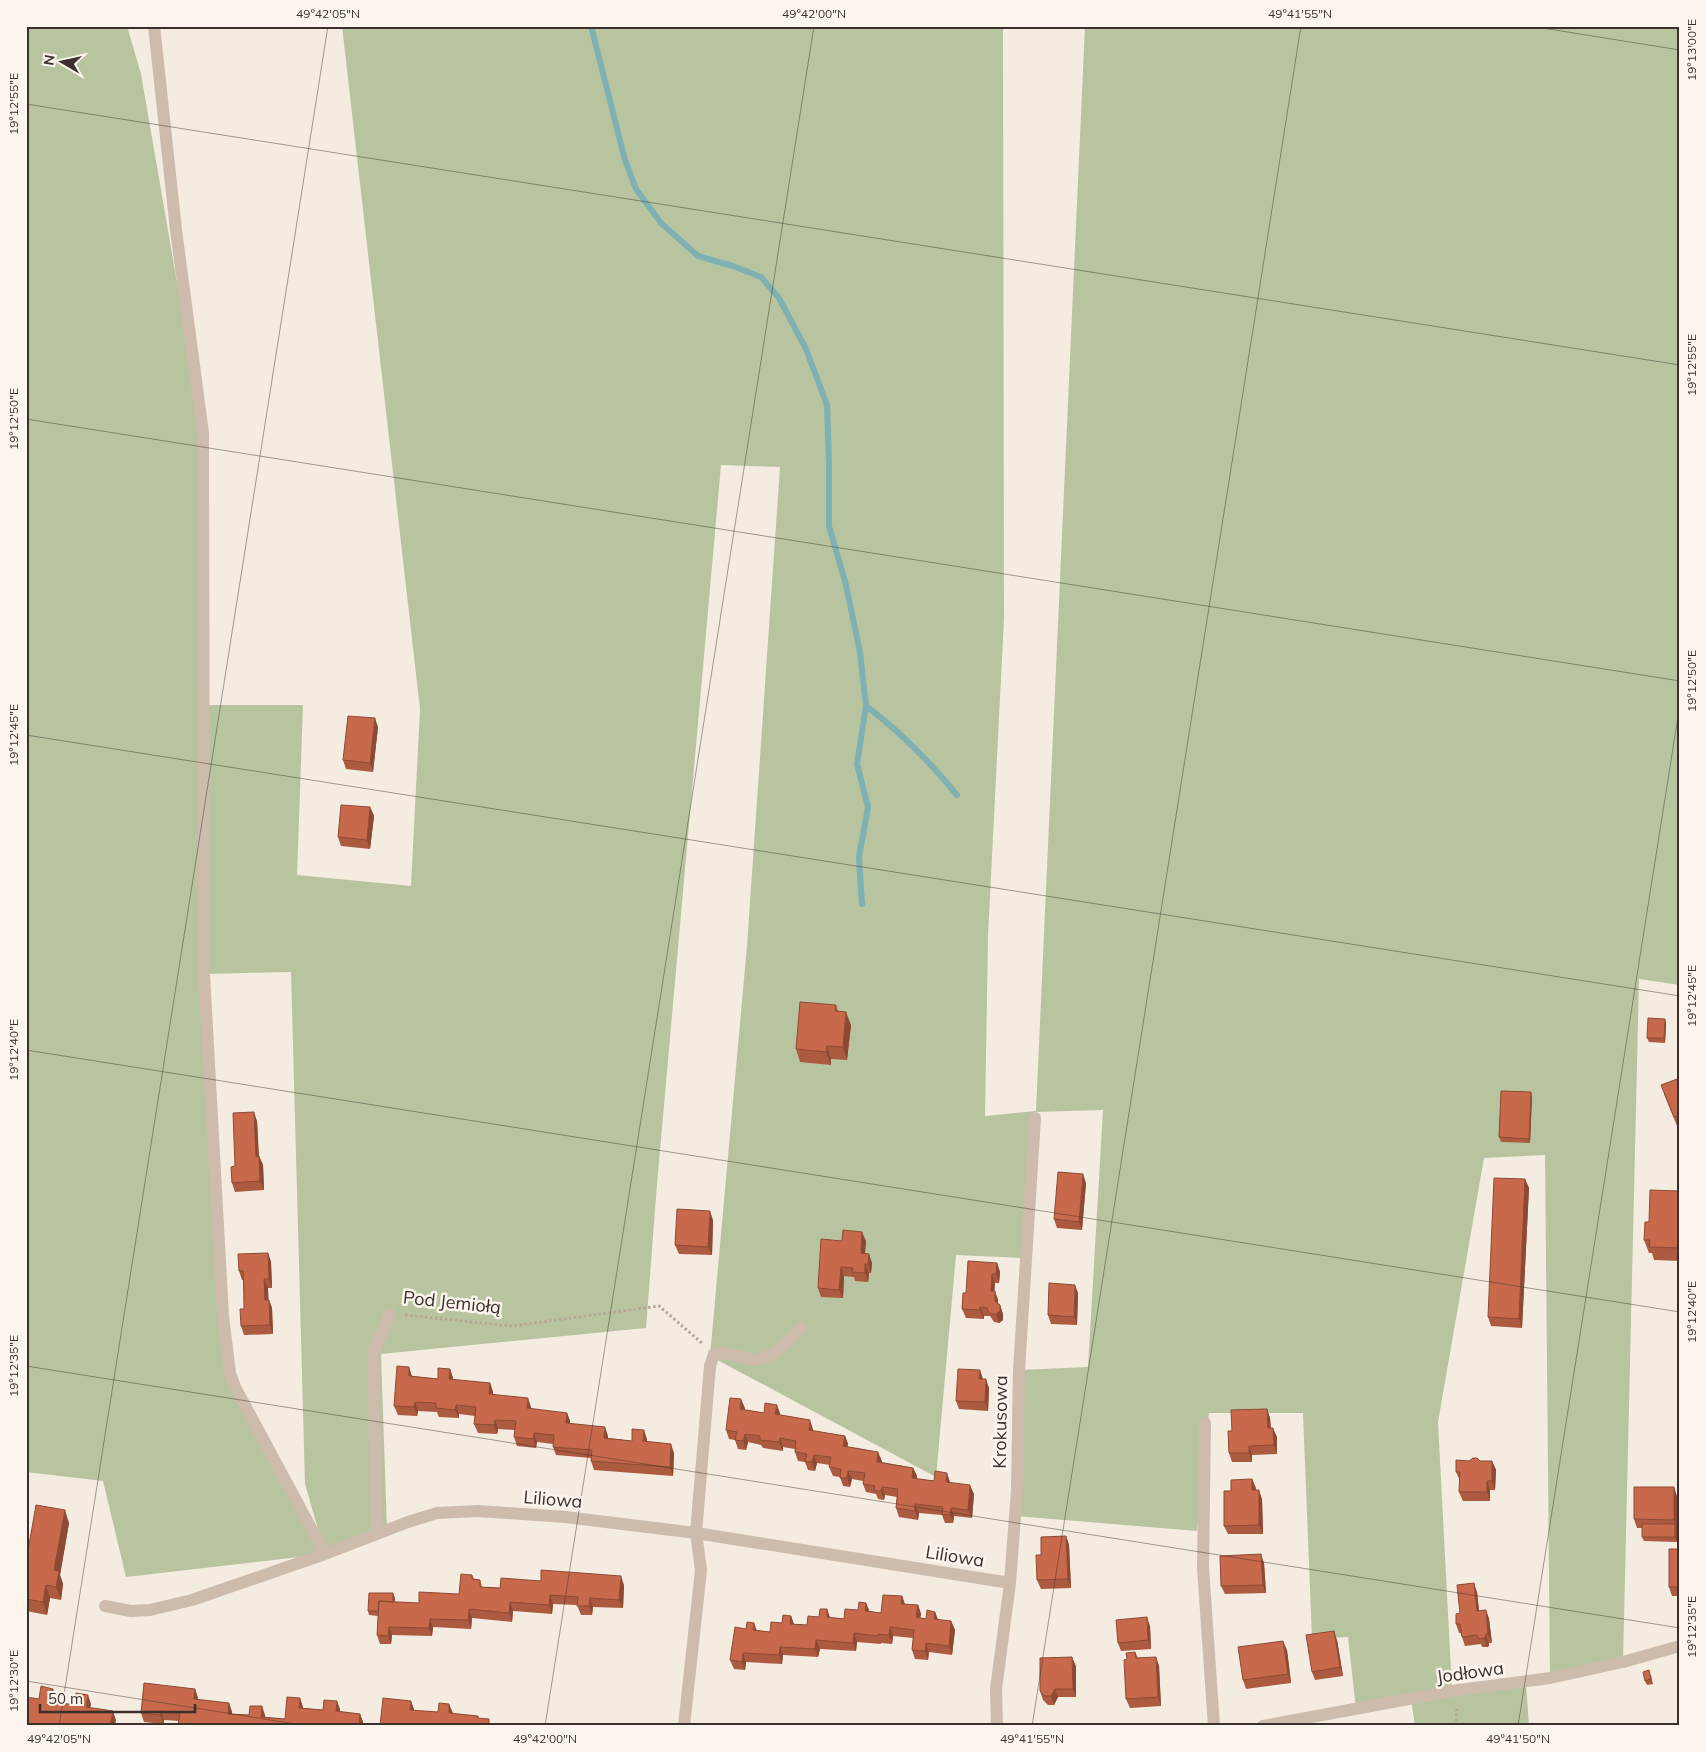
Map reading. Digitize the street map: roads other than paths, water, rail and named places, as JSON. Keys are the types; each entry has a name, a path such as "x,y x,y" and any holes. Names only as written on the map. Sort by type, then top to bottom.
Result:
{"street":[{"path":"154,26 176,230 203,433 204,974 223,1316 230,1373 235,1387 325,1554"},
{"name":"Krokusowa","path":"997,1726 996,1689 1010,1583 1017,1490 1019,1370 1035,1118"},
{"name":"Pod Jemiołą","path":"377,1534 373,1353 390,1314"},
{"path":"684,1726 701,1570 696,1533 710,1366 714,1354 723,1352 754,1360 763,1360 771,1356 801,1328"},
{"path":"1205,1423 1203,1568 1214,1726"},
{"name":"Liliowa","path":"105,1606 131,1611 150,1610 192,1600 436,1513 478,1511 565,1517 696,1533 1010,1583"},
{"name":"Jodłowa","path":"1263,1726 1452,1691 1550,1678 1623,1662 1680,1646"}],"waterway":[{"path":"591,26 625,160 636,189 661,223 698,256 733,266 761,277 779,298 806,349 827,405 829,526 846,585 860,652 866,706 857,764 868,807 859,857 862,904"},
{"path":"866,706 914,748 957,795"}]}
